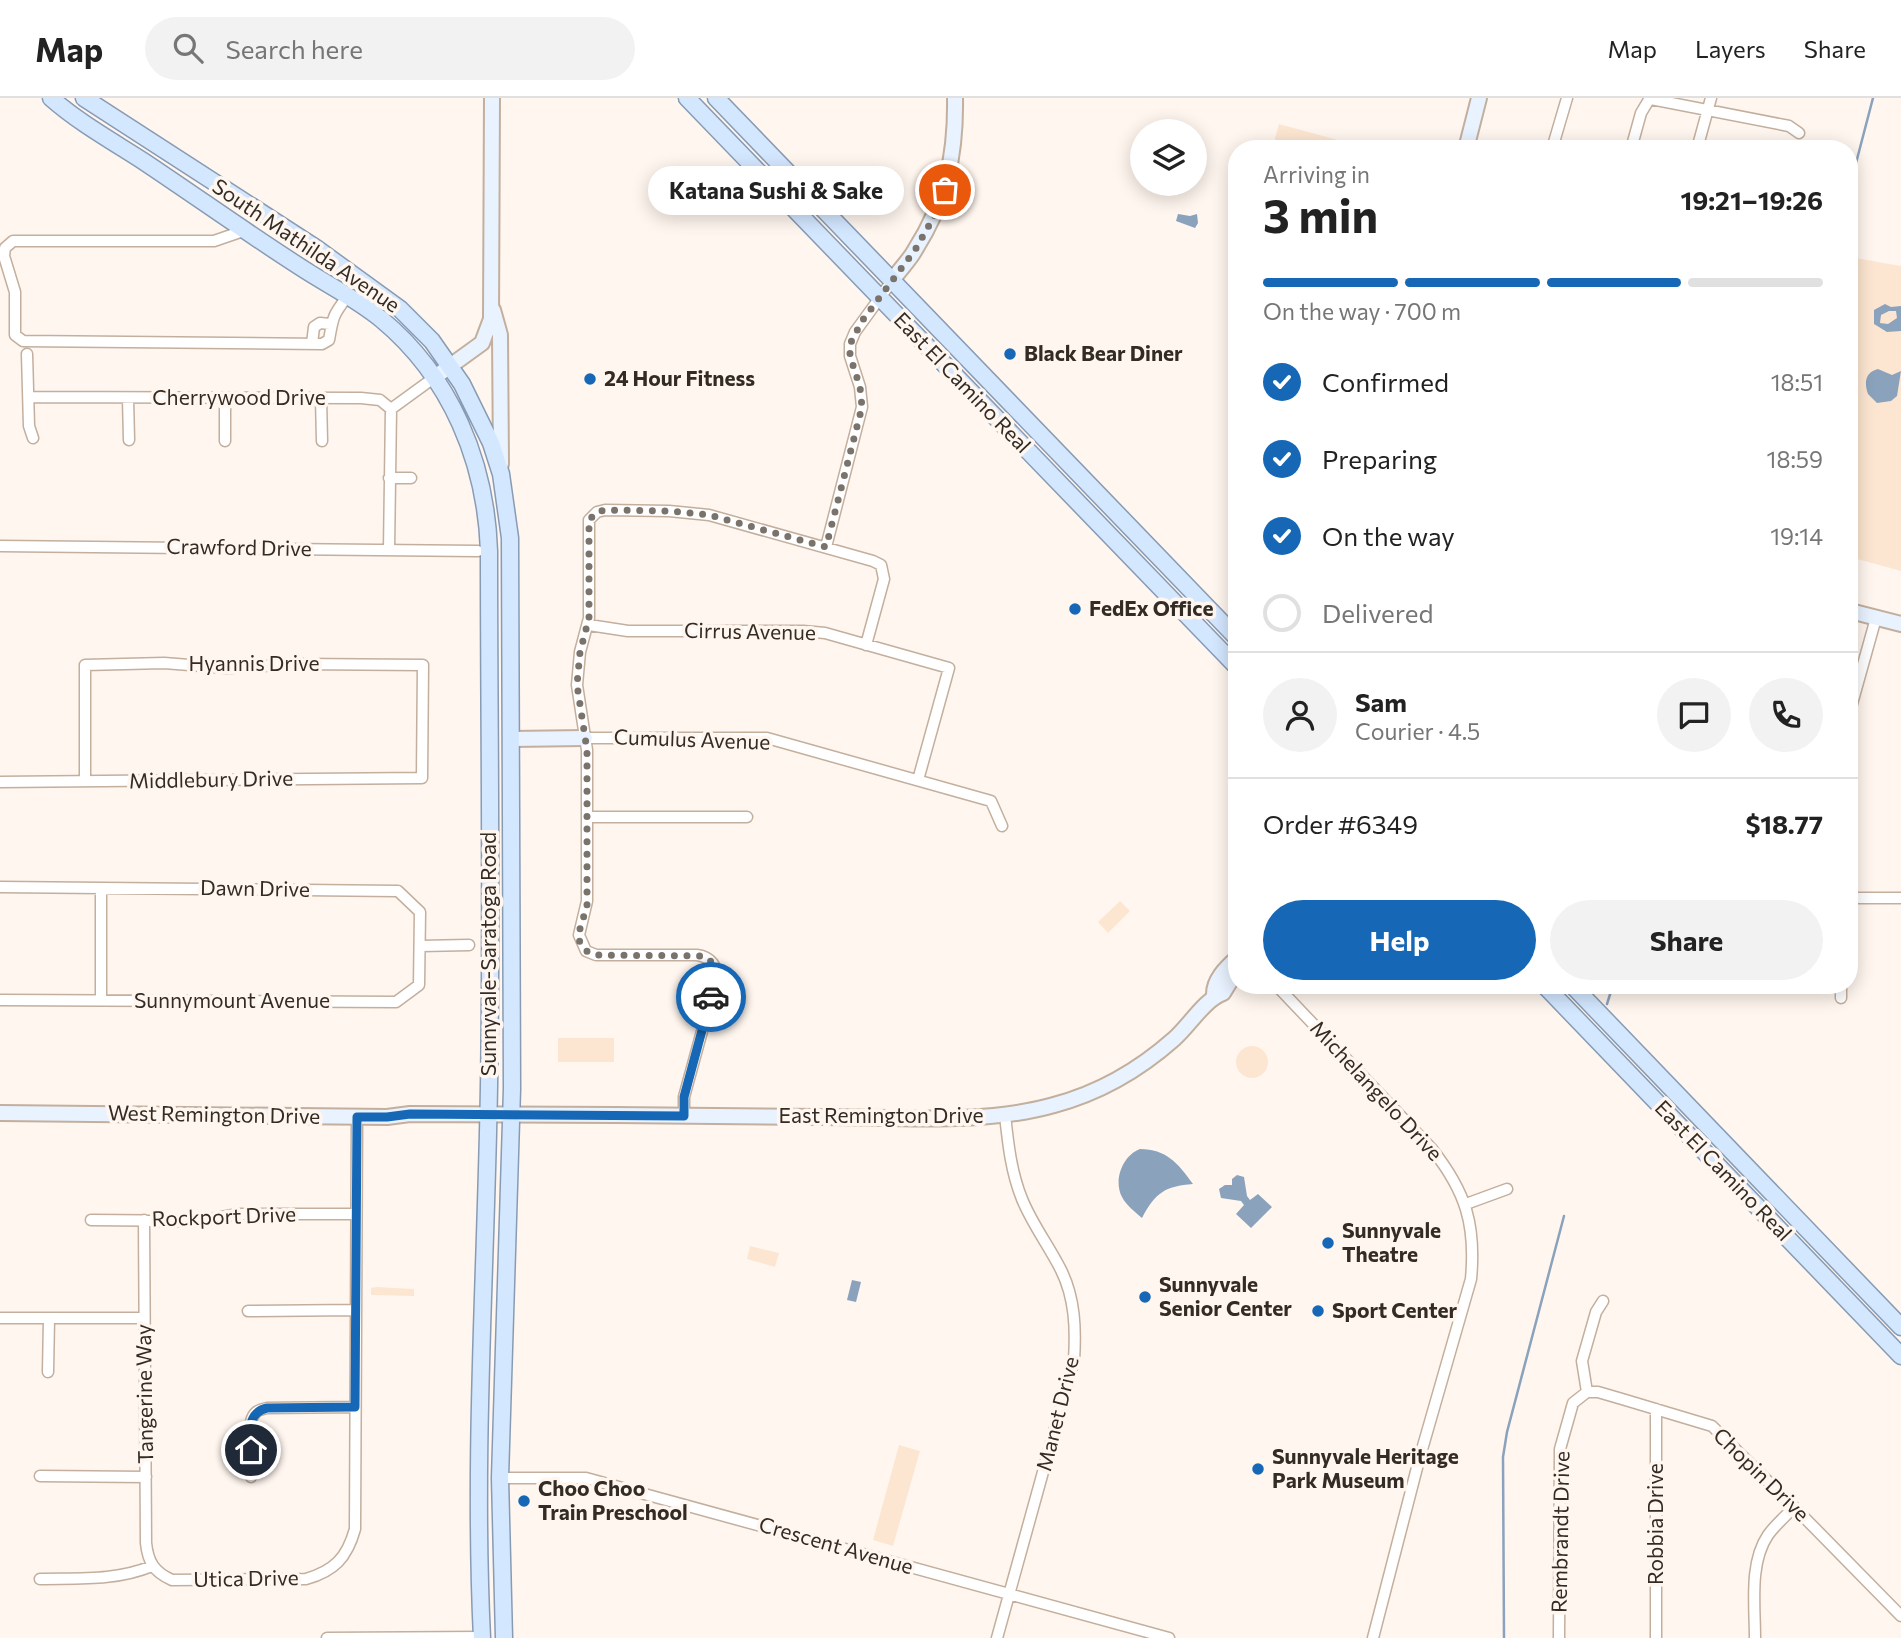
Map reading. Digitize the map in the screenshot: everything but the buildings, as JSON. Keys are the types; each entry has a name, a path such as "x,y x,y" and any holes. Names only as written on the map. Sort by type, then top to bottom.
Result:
{"main road":[{"name":"South Mathilda Avenue","path":"51,98 379,317 403,339 435,377"},
{"name":"South Mathilda Avenue","path":"84,98 316,248 400,309 432,341 451,365 478,413 501,474"},
{"name":"Sunnyvale-Saratoga Road","path":"482,1638 478,1451 490,978 488,527 482,487 469,443 435,377 482,343 491,319 492,98"},
{"name":"East El Camino Real","path":"687,98 1228,658"},
{"path":"700,98 714,111 721,113 721,104"},
{"path":"892,281 923,237 945,190 955,142 955,98"},
{"path":"1467,140 1479,98"},
{"name":"East El Camino Real","path":"721,104 1228,629"},
{"path":"731,143 744,141 781,179 793,180"},
{"name":"Sunnyvale-Saratoga Road","path":"492,305 500,335 501,474 510,538 511,1115 500,1478 504,1638"},
{"path":"1011,433 1017,430 1025,433 1054,461 1065,460"},
{"path":"1061,485 1080,492 1108,520 1114,521 1119,517"},
{"path":"1858,613 1901,624"},
{"name":"Cumulus Avenue","path":"511,739 585,738"},
{"name":"East Remington Drive","path":"1213,996 1213,987 1228,965"},
{"name":"East Remington Drive","path":"511,1115 1006,1115 1067,1101 1118,1079 1174,1039 1213,996 1223,993 1228,985"},
{"name":"East El Camino Real","path":"1553,994 1901,1356"},
{"name":"East El Camino Real","path":"1581,994 1901,1327"},
{"path":"1611,1053 1640,1066 1647,1063"},
{"path":"1643,1088 1656,1087 1685,1116 1709,1128"},
{"name":"West Remington Drive","path":"0,1113 357,1117 511,1115"},
{"path":"1850,1303 1866,1307 1901,1343"}],"street":[{"path":"1555,140 1567,98"},
{"path":"1700,140 1711,98"},
{"path":"1634,140 1641,113 1651,99 1789,126 1799,133"},
{"path":"246,230 214,241 13,241 5,248 4,256 15,292 15,335 23,341 312,344 327,341 333,315 347,297"},
{"path":"826,547 862,407 860,387 850,356 850,344 855,332 892,281"},
{"path":"312,344 314,327 320,323 330,324"},
{"path":"27,354 29,426 33,438"},
{"path":"388,550 391,409 435,377"},
{"name":"Cherrywood Drive","path":"29,397 373,399 388,404 391,409"},
{"path":"128,398 129,440"},
{"path":"225,398 225,441"},
{"path":"321,398 322,441"},
{"path":"389,478 411,478"},
{"path":"684,1116 684,1097 716,980 716,968 711,961 697,955 604,955 586,951 579,935 587,906 587,750 577,685 580,652 589,625 589,525 593,514 605,510 709,515 873,561 881,565 884,579 866,645"},
{"name":"Crawford Drive","path":"0,546 478,551"},
{"path":"1858,682 1876,618"},
{"name":"Cirrus Avenue","path":"589,625 628,631 825,633 949,668 918,780"},
{"name":"Hyannis Drive","path":"85,781 85,665 164,663 227,668 299,664 424,665 422,778"},
{"name":"Cumulus Avenue","path":"585,738 766,738 990,801 1002,826"},
{"name":"Middlebury Drive","path":"0,782 422,778"},
{"path":"587,817 747,817"},
{"name":"Dawn Drive","path":"0,887 398,891 420,912 421,946"},
{"path":"101,888 101,1000"},
{"path":"1858,898 1901,898"},
{"path":"421,946 469,945"},
{"name":"Sunnymount Avenue","path":"0,1000 396,1002 419,985 421,946"},
{"name":"Michelangelo Drive","path":"1285,994 1450,1171 1466,1204 1472,1227 1474,1252 1471,1279 1419,1460 1373,1638"},
{"name":"Manet Drive","path":"997,1638 1074,1360 1076,1329 1069,1290 1061,1269 1027,1210 1016,1184 1006,1115"},
{"path":"251,1477 251,1422 258,1410 355,1407 357,1117"},
{"path":"1466,1204 1507,1189"},
{"name":"Rockport Drive","path":"91,1220 200,1221 238,1214 356,1214"},
{"name":"Tangerine Way","path":"144,1220 146,1543 152,1566"},
{"path":"1587,1392 1583,1361 1596,1312 1603,1301"},
{"path":"248,1311 356,1310"},
{"path":"0,1318 144,1318"},
{"path":"48,1372 49,1319"},
{"name":"Chopin Drive","path":"1587,1392 1598,1392 1712,1426 1901,1616"},
{"name":"Rembrandt Drive","path":"1559,1638 1560,1449 1573,1403 1587,1392"},
{"name":"Utica Drive","path":"152,1566 161,1575 172,1580 306,1579 323,1574 339,1562 355,1529 355,1407"},
{"name":"Robbia Drive","path":"1656,1409 1656,1638"},
{"path":"40,1476 146,1477"},
{"name":"Crescent Avenue","path":"500,1478 586,1478 807,1536 1169,1638"},
{"path":"1755,1638 1759,1554 1768,1535 1794,1507"},
{"path":"40,1579 113,1578 134,1574 152,1566"},
{"path":"327,1638 482,1638"}],"shaded area":[{"path":"1279,124 1338,140 1275,140"},
{"path":"1858,258 1901,266 1901,571 1858,559"},
{"path":"1120,901 1130,911 1108,933 1098,922"},
{"path":"558,1038 614,1038 614,1062 558,1062"},
{"path":"1252,1046 1263,1051 1268,1062 1263,1073 1252,1078 1241,1073 1236,1062 1241,1051"},
{"path":"750,1246 779,1253 775,1267 747,1259"},
{"path":"371,1288 414,1289 414,1296 371,1295"},
{"path":"899,1445 920,1451 893,1546 873,1540"}],"water":[{"path":"1178,214 1197,214 1198,223 1195,228 1176,221"},
{"path":"1885,304 1891,307 1901,306 1901,331 1887,332 1874,324 1874,310","holes":["1896,311 1897,318 1888,324 1880,323 1881,315"]},
{"path":"1878,369 1892,375 1901,371 1897,396 1891,401 1877,403 1868,394 1867,379 1870,373"},
{"path":"1140,1149 1157,1152 1171,1159 1193,1184 1162,1192 1142,1218 1124,1200 1119,1190 1119,1176 1124,1162"},
{"path":"1237,1175 1244,1177 1250,1200 1258,1194 1272,1207 1251,1228 1236,1214 1244,1205 1241,1201 1221,1198 1219,1189 1232,1185 1232,1179"},
{"path":"852,1280 861,1282 856,1302 847,1300"}],"waterway":[{"path":"1858,155 1873,98"},
{"path":"1607,1004 1610,994"},
{"path":"1504,1638 1503,1457 1507,1432 1564,1216"}],"way so far":[{"path":"711,997 716,968 703,956 596,955 586,951 579,940 579,929 587,906 587,750 577,685 580,652 589,625 589,520 601,510 689,512 826,547 862,407 860,387 849,351 850,344 862,321 911,257 935,215 945,190"}],"place":[{"name":"Katana Sushi & Sake","path":"945,190"},
{"name":"Black Bear Diner","path":"1010,354"},
{"name":"24 Hour Fitness","path":"590,379"},
{"name":"FedEx Office","path":"1075,609"},
{"name":"Sunnyvale Theatre","path":"1328,1243"},
{"name":"Sunnyvale Senior Center","path":"1145,1297"},
{"name":"Sport Center","path":"1318,1311"},
{"name":"Sunnyvale Heritage Park Museum","path":"1258,1469"},
{"name":"Choo Choo Train Preschool","path":"524,1501"}],"route":[{"path":"251,1450 251,1422 258,1410 355,1407 357,1117 410,1114 684,1116 684,1097 711,997"}]}
